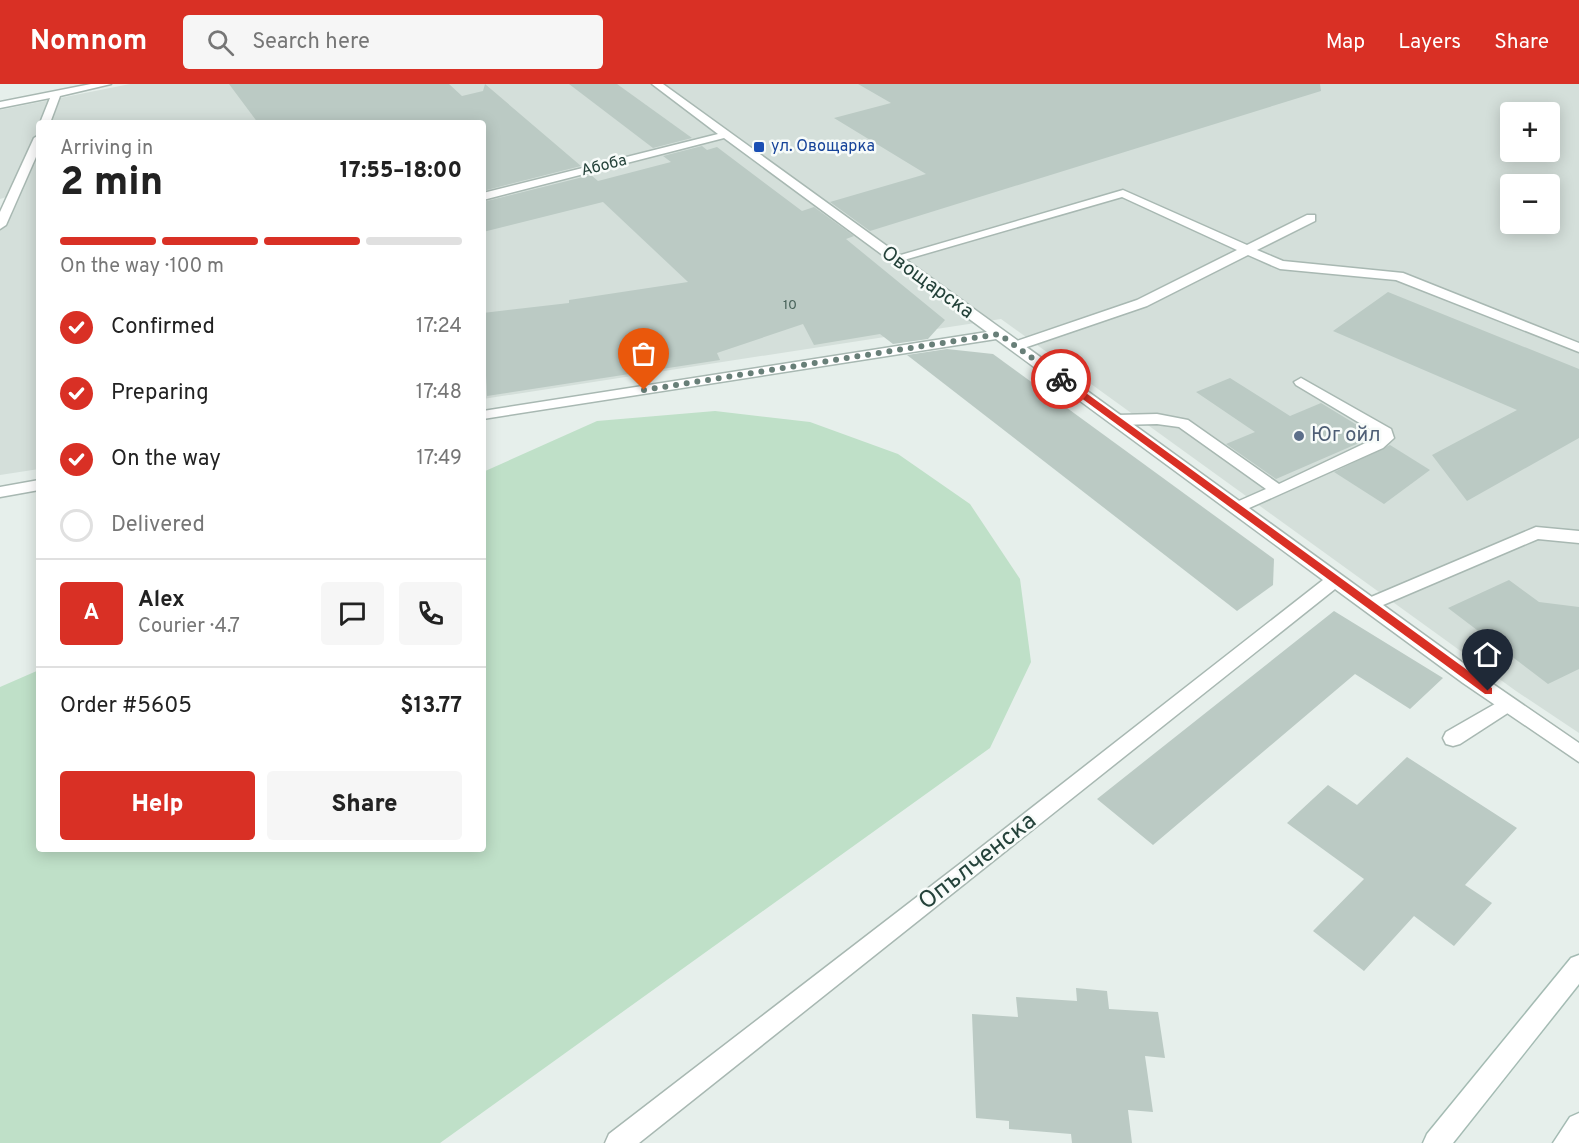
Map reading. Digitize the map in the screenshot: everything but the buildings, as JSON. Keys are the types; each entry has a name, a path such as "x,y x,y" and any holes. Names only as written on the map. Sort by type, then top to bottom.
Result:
{"street":[{"path":"0,105 106,84"},
{"name":"Овощарска","path":"657,84 893,259 1118,420 1506,704 1579,754"},
{"path":"46,120 57,92"},
{"name":"Абоба","path":"486,196 725,135"},
{"path":"0,225 6,202 36,144"},
{"path":"893,259 1123,193 1280,265 1398,276 1579,348"},
{"path":"1016,346 1142,303 1311,218"},
{"path":"486,416 999,334"},
{"path":"1238,508 1378,445 1386,438 1386,432 1301,382"},
{"path":"1118,420 1156,418 1183,423 1277,490"},
{"path":"0,492 36,486"},
{"path":"1370,604 1536,533 1579,537"},
{"name":"Опълченска","path":"618,1143 969,870 1336,579"},
{"path":"1453,738 1506,704"},
{"path":"1436,1143 1579,966"},
{"path":"1566,1143 1579,1126"}],"shaded area":[{"path":"130,84 1579,84 1579,733 1516,691 1001,319 486,399 486,120 36,120 36,469 0,475 0,225 13,195 0,199 0,110"}],"green space":[{"path":"715,411 810,422 898,454 970,504 1020,579 1031,662 990,748 440,1143 0,1143 0,687 36,671 36,852 486,852 486,471 597,421"}],"way so far":[{"path":"644,390 999,334 1061,379"}],"place":[{"name":"ул. Овощарка","path":"759,147"},
{"name":"Юг ойл","path":"1299,436"}],"route":[{"path":"1061,379 1488,691"}]}
